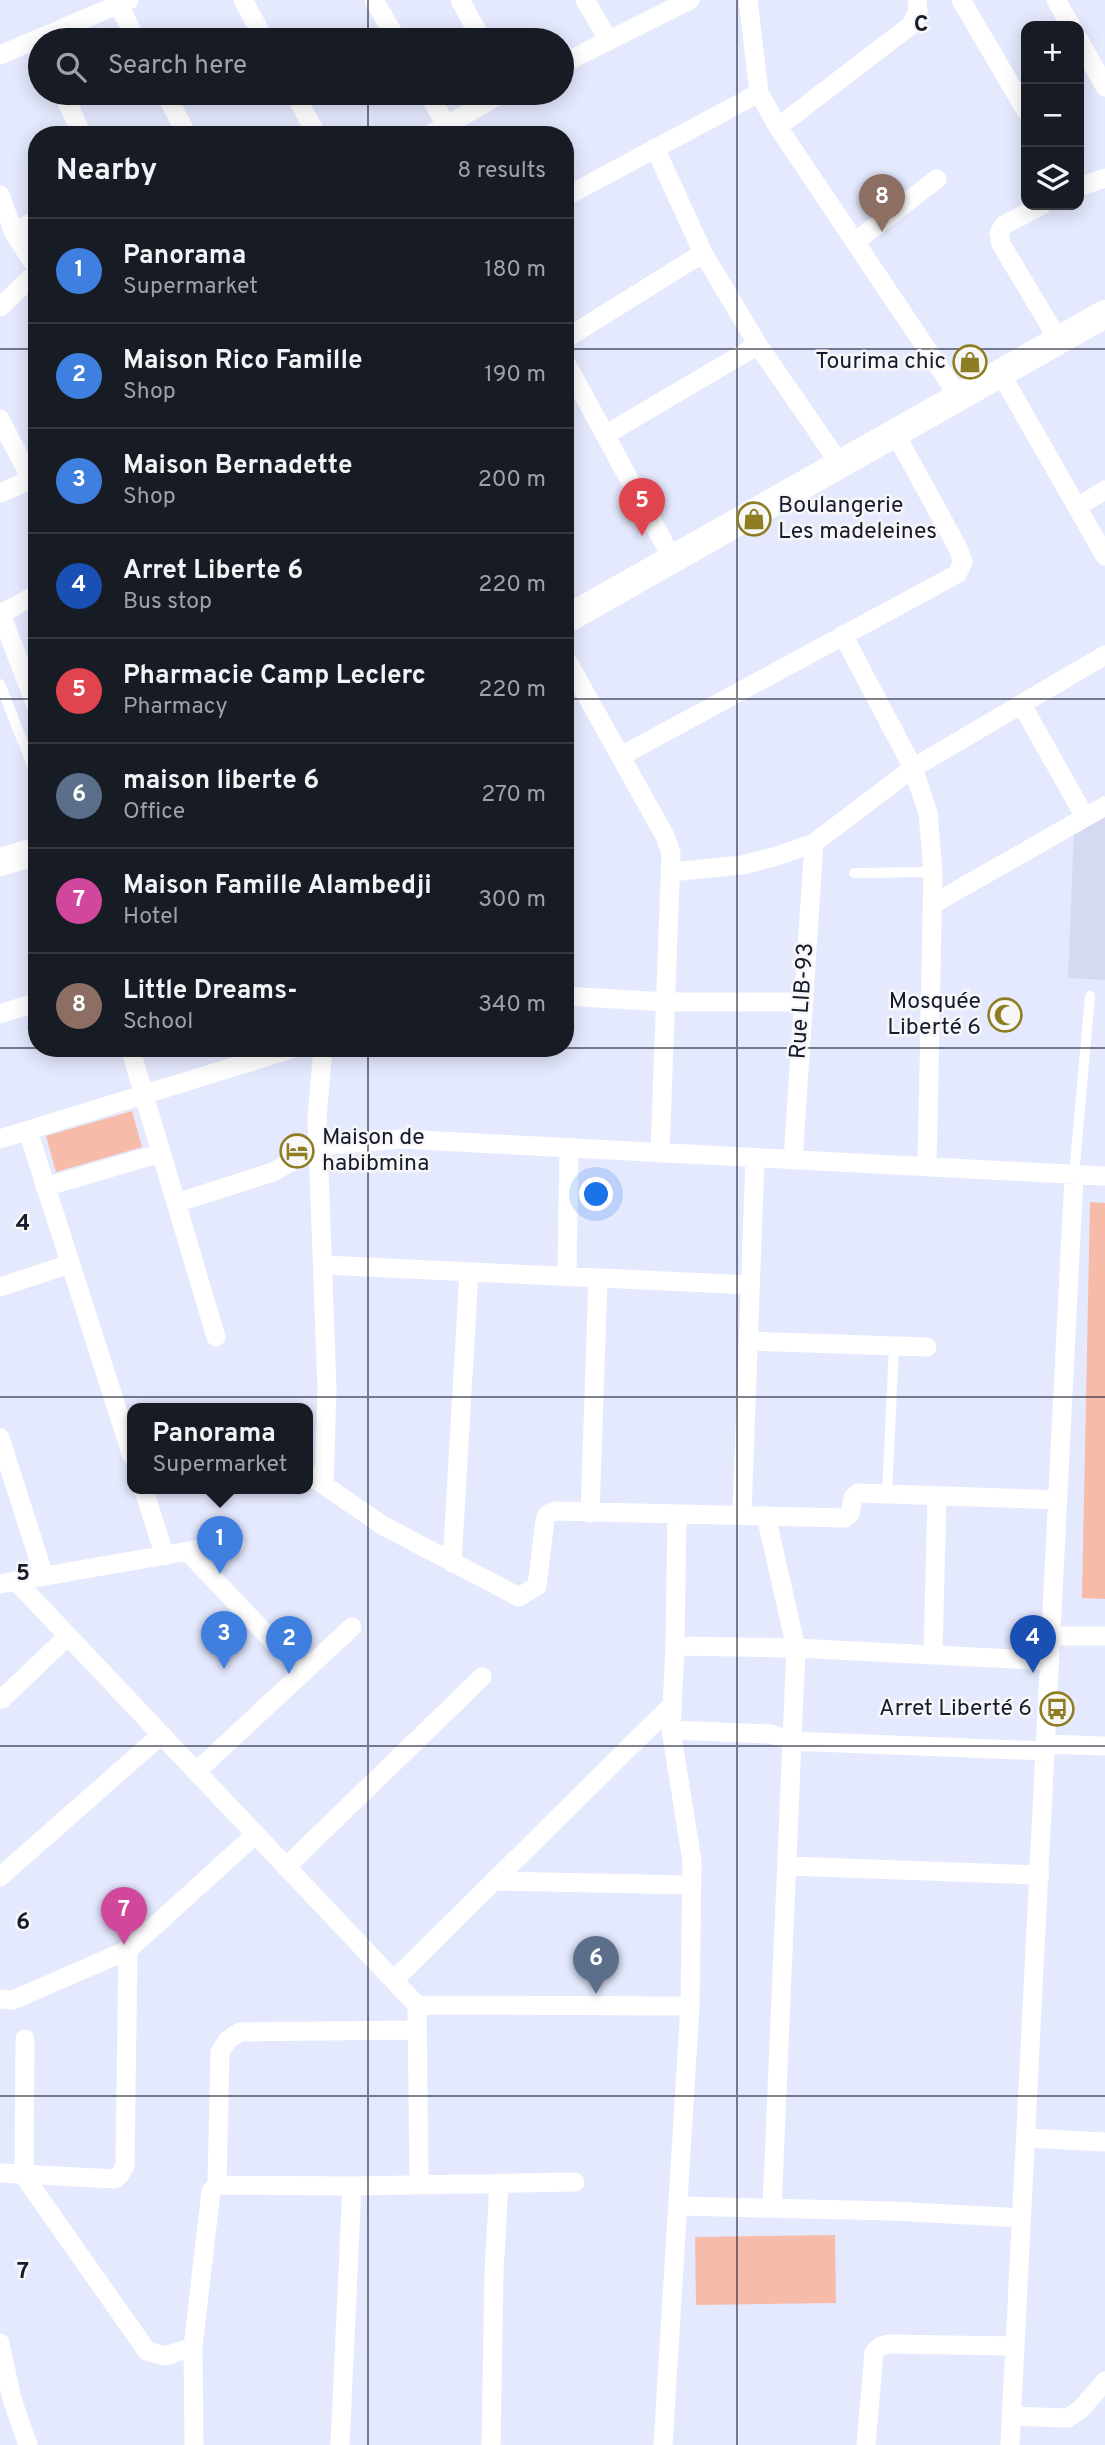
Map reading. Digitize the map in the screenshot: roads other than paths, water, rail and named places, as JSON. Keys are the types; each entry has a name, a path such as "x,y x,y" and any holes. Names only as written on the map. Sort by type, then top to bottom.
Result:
{"street":[{"path":"243,0 258,28"},
{"path":"374,0 390,28"},
{"path":"460,0 475,28"},
{"path":"585,0 609,41"},
{"path":"574,58 690,0"},
{"path":"748,0 759,93 778,127 959,397"},
{"path":"778,127 911,25 918,12 916,0"},
{"path":"1056,0 1068,21"},
{"path":"67,28 124,2 133,28"},
{"path":"968,2 1021,102"},
{"path":"0,55 28,44"},
{"path":"1084,49 1105,87"},
{"path":"574,192 759,93"},
{"path":"68,105 78,126"},
{"path":"171,105 181,126"},
{"path":"301,105 312,126"},
{"path":"432,105 438,126"},
{"path":"448,126 483,105"},
{"path":"655,148 703,253 758,345 840,464"},
{"path":"1084,185 1105,178"},
{"path":"855,242 937,179"},
{"path":"0,195 14,233 28,256"},
{"path":"1032,210 1004,225 999,233 1002,244 1059,341"},
{"path":"14,233 28,224"},
{"path":"574,333 703,253"},
{"path":"0,307 28,280"},
{"path":"574,616 1105,314"},
{"path":"605,435 758,345"},
{"path":"1002,374 1105,555"},
{"path":"574,378 673,560"},
{"path":"0,419 28,468"},
{"path":"621,756 957,574 963,562 958,548 895,433"},
{"path":"0,494 28,481"},
{"path":"1077,506 1105,490"},
{"path":"28,599 0,613 28,685"},
{"path":"844,635 913,768 928,813 933,904 927,1167"},
{"path":"671,872 742,865 814,843 913,768 1105,655"},
{"path":"574,673 665,836 671,853 660,1153"},
{"path":"1022,705 1085,817"},
{"path":"933,904 1105,806"},
{"name":"Rue LIB-93","path":"793,1160 814,843"},
{"path":"0,862 28,854"},
{"path":"574,997 666,1002 802,1002"},
{"path":"0,1014 28,1005"},
{"path":"133,1057 216,1336"},
{"path":"0,1139 266,1057"},
{"path":"322,1057 317,1118 327,1388 316,1479 382,1525 519,1597 537,1586 545,1520 548,1514 555,1511 845,1518 850,1514 855,1495 1058,1500"},
{"path":"27,1131 127,1441"},
{"path":"176,1203 273,1172 319,1146 401,1139 1105,1176"},
{"path":"567,1276 569,1148"},
{"path":"46,1187 161,1153"},
{"path":"742,1514 755,1158"},
{"path":"1010,2445 1074,1175"},
{"path":"0,1287 70,1264"},
{"path":"323,1265 751,1285"},
{"path":"452,1563 469,1272"},
{"path":"590,1513 598,1278"},
{"path":"749,1341 927,1348"},
{"path":"0,1438 44,1576"},
{"path":"145,1494 165,1556"},
{"path":"933,1654 937,1497"},
{"path":"663,2445 690,2006 692,1885 690,1840 671,1730 670,1707 675,1646 677,1514"},
{"path":"766,1516 796,1648 772,2208"},
{"path":"8,1582 235,1543"},
{"path":"188,1552 303,1673"},
{"path":"8,1582 68,1636 417,2005 419,2184"},
{"path":"196,1772 352,1627"},
{"path":"2,1699 68,1636"},
{"path":"1051,1636 1105,1636"},
{"path":"675,1646 796,1648 1050,1661"},
{"path":"286,1867 482,1677"},
{"path":"394,1980 670,1707"},
{"path":"671,1730 771,1734 792,1741 1105,1746"},
{"path":"0,1877 161,1735"},
{"path":"0,1998 13,2000 128,1950 256,1834"},
{"path":"787,1866 1040,1875"},
{"path":"492,1881 692,1885"},
{"path":"13,2175 115,2179 124,2171 128,1950"},
{"path":"417,2005 690,2006"},
{"path":"194,2445 193,2347 211,2191 217,2185 220,2052 228,2040 240,2032 417,2030"},
{"path":"13,2175 25,2039"},
{"path":"1027,2137 1105,2142"},
{"path":"0,2157 147,2351 165,2356 193,2347"},
{"path":"217,2185 352,2186 575,2182"},
{"path":"491,2445 494,2272 499,2183"},
{"path":"340,2445 352,2186"},
{"path":"678,2206 1021,2218"},
{"path":"0,2343 12,2399 28,2445"},
{"path":"866,2445 874,2352 881,2346 1015,2346"},
{"path":"1011,2416 1068,2418 1081,2409 1105,2381"}],"lane":[{"path":"0,684 28,755"},
{"path":"854,873 933,872"},
{"path":"1074,1175 1090,996"},
{"path":"887,1495 894,1346"}],"place":[{"name":"Little Dreams-","path":"882,232"},
{"name":"Tourima chic","path":"970,362"},
{"name":"Boulangerie Les madeleines","path":"754,519"},
{"name":"Pharmacie Camp Leclerc","path":"642,536"},
{"name":"Mosquée Liberté 6","path":"1005,1015"},
{"name":"Maison de habibmina","path":"297,1151"},
{"name":"Panorama","path":"220,1574"},
{"name":"Maison Bernadette","path":"224,1669"},
{"name":"Arret Liberte 6","path":"1033,1673"},
{"name":"Maison Rico Famille","path":"289,1674"},
{"name":"Arret Liberté 6","path":"1057,1709"},
{"name":"Maison Famille Alambedji","path":"124,1945"},
{"name":"maison liberte 6","path":"596,1994"}]}
